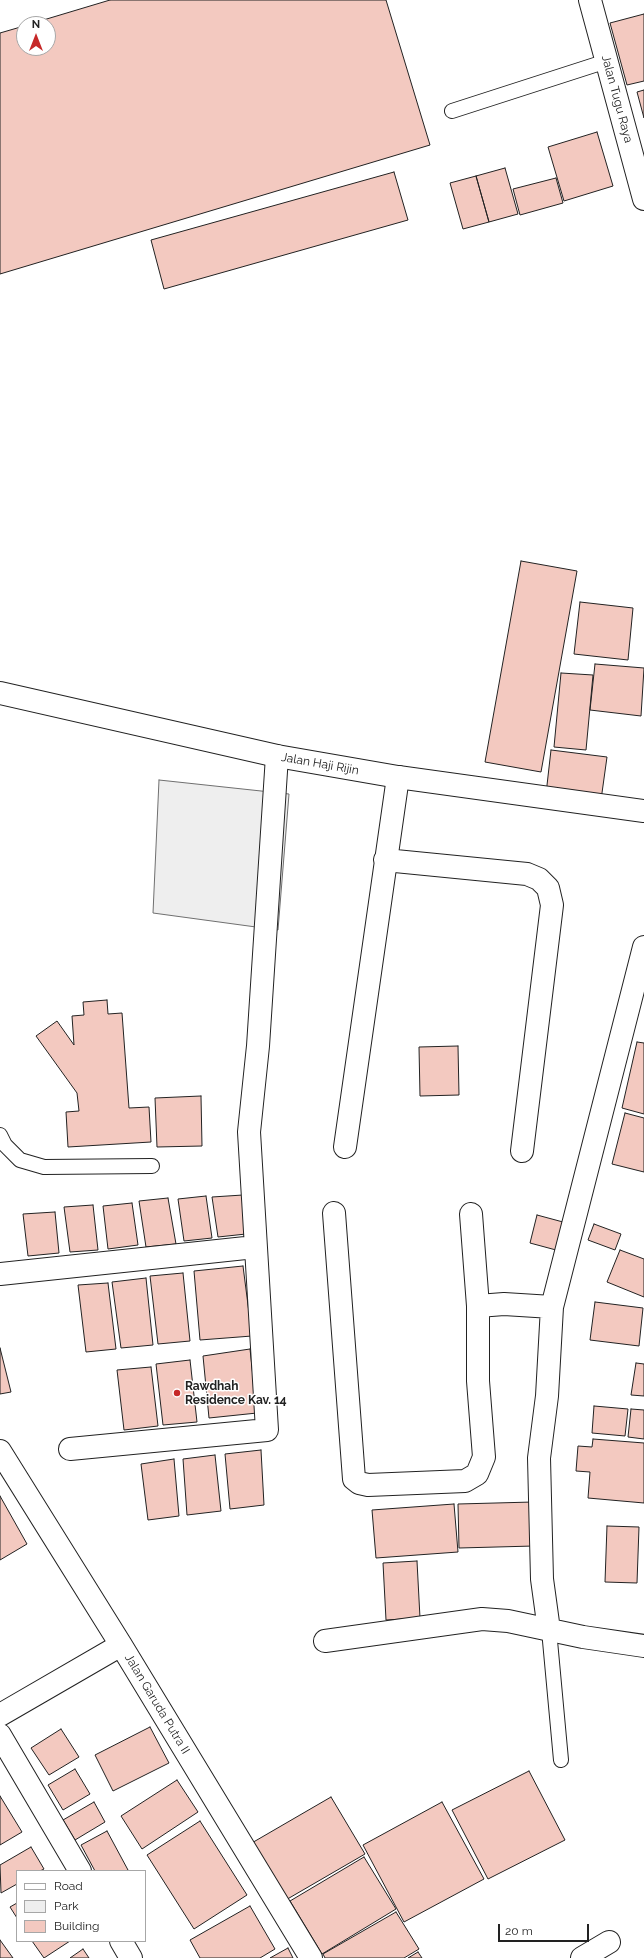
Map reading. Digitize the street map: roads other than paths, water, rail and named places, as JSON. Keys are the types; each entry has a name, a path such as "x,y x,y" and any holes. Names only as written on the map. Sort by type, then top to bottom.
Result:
{"street":[{"name":"Jalan Tugu Raya","path":"590,0 644,199"},
{"name":"Jalan Haji Rijin","path":"0,693 277,756 398,777 644,812"},
{"path":"70,1449 267,1430 254,1247 249,1132 258,1046 277,756"},
{"path":"345,1147 398,777"},
{"path":"385,860 527,874 539,878 548,888 552,905 522,1151"},
{"path":"549,1630 542,1579 539,1458 547,1396 552,1307 644,947"},
{"path":"334,1213 354,1478 359,1483 368,1484 466,1481 477,1474 484,1457 478,1381 478,1306 470,1214"},
{"path":"0,1274 254,1247"},
{"path":"478,1306 504,1304 552,1307"},
{"name":"Jalan Garuda Putra II","path":"0,1450 121,1645 311,1958"},
{"path":"325,1641 386,1634 482,1619 508,1621 582,1637 644,1646"},
{"path":"0,1715 121,1645"},
{"path":"0,1735 79,1870"},
{"path":"122,1942 131,1958"},
{"path":"582,1958 609,1942"}],"lane":[{"path":"452,111 607,61"},
{"path":"0,1135 5,1145 20,1160 44,1167 152,1166"},
{"path":"549,1630 561,1760"}],"place":[{"name":"Rawdhah Residence Kav. 14","path":"177,1393"}]}
